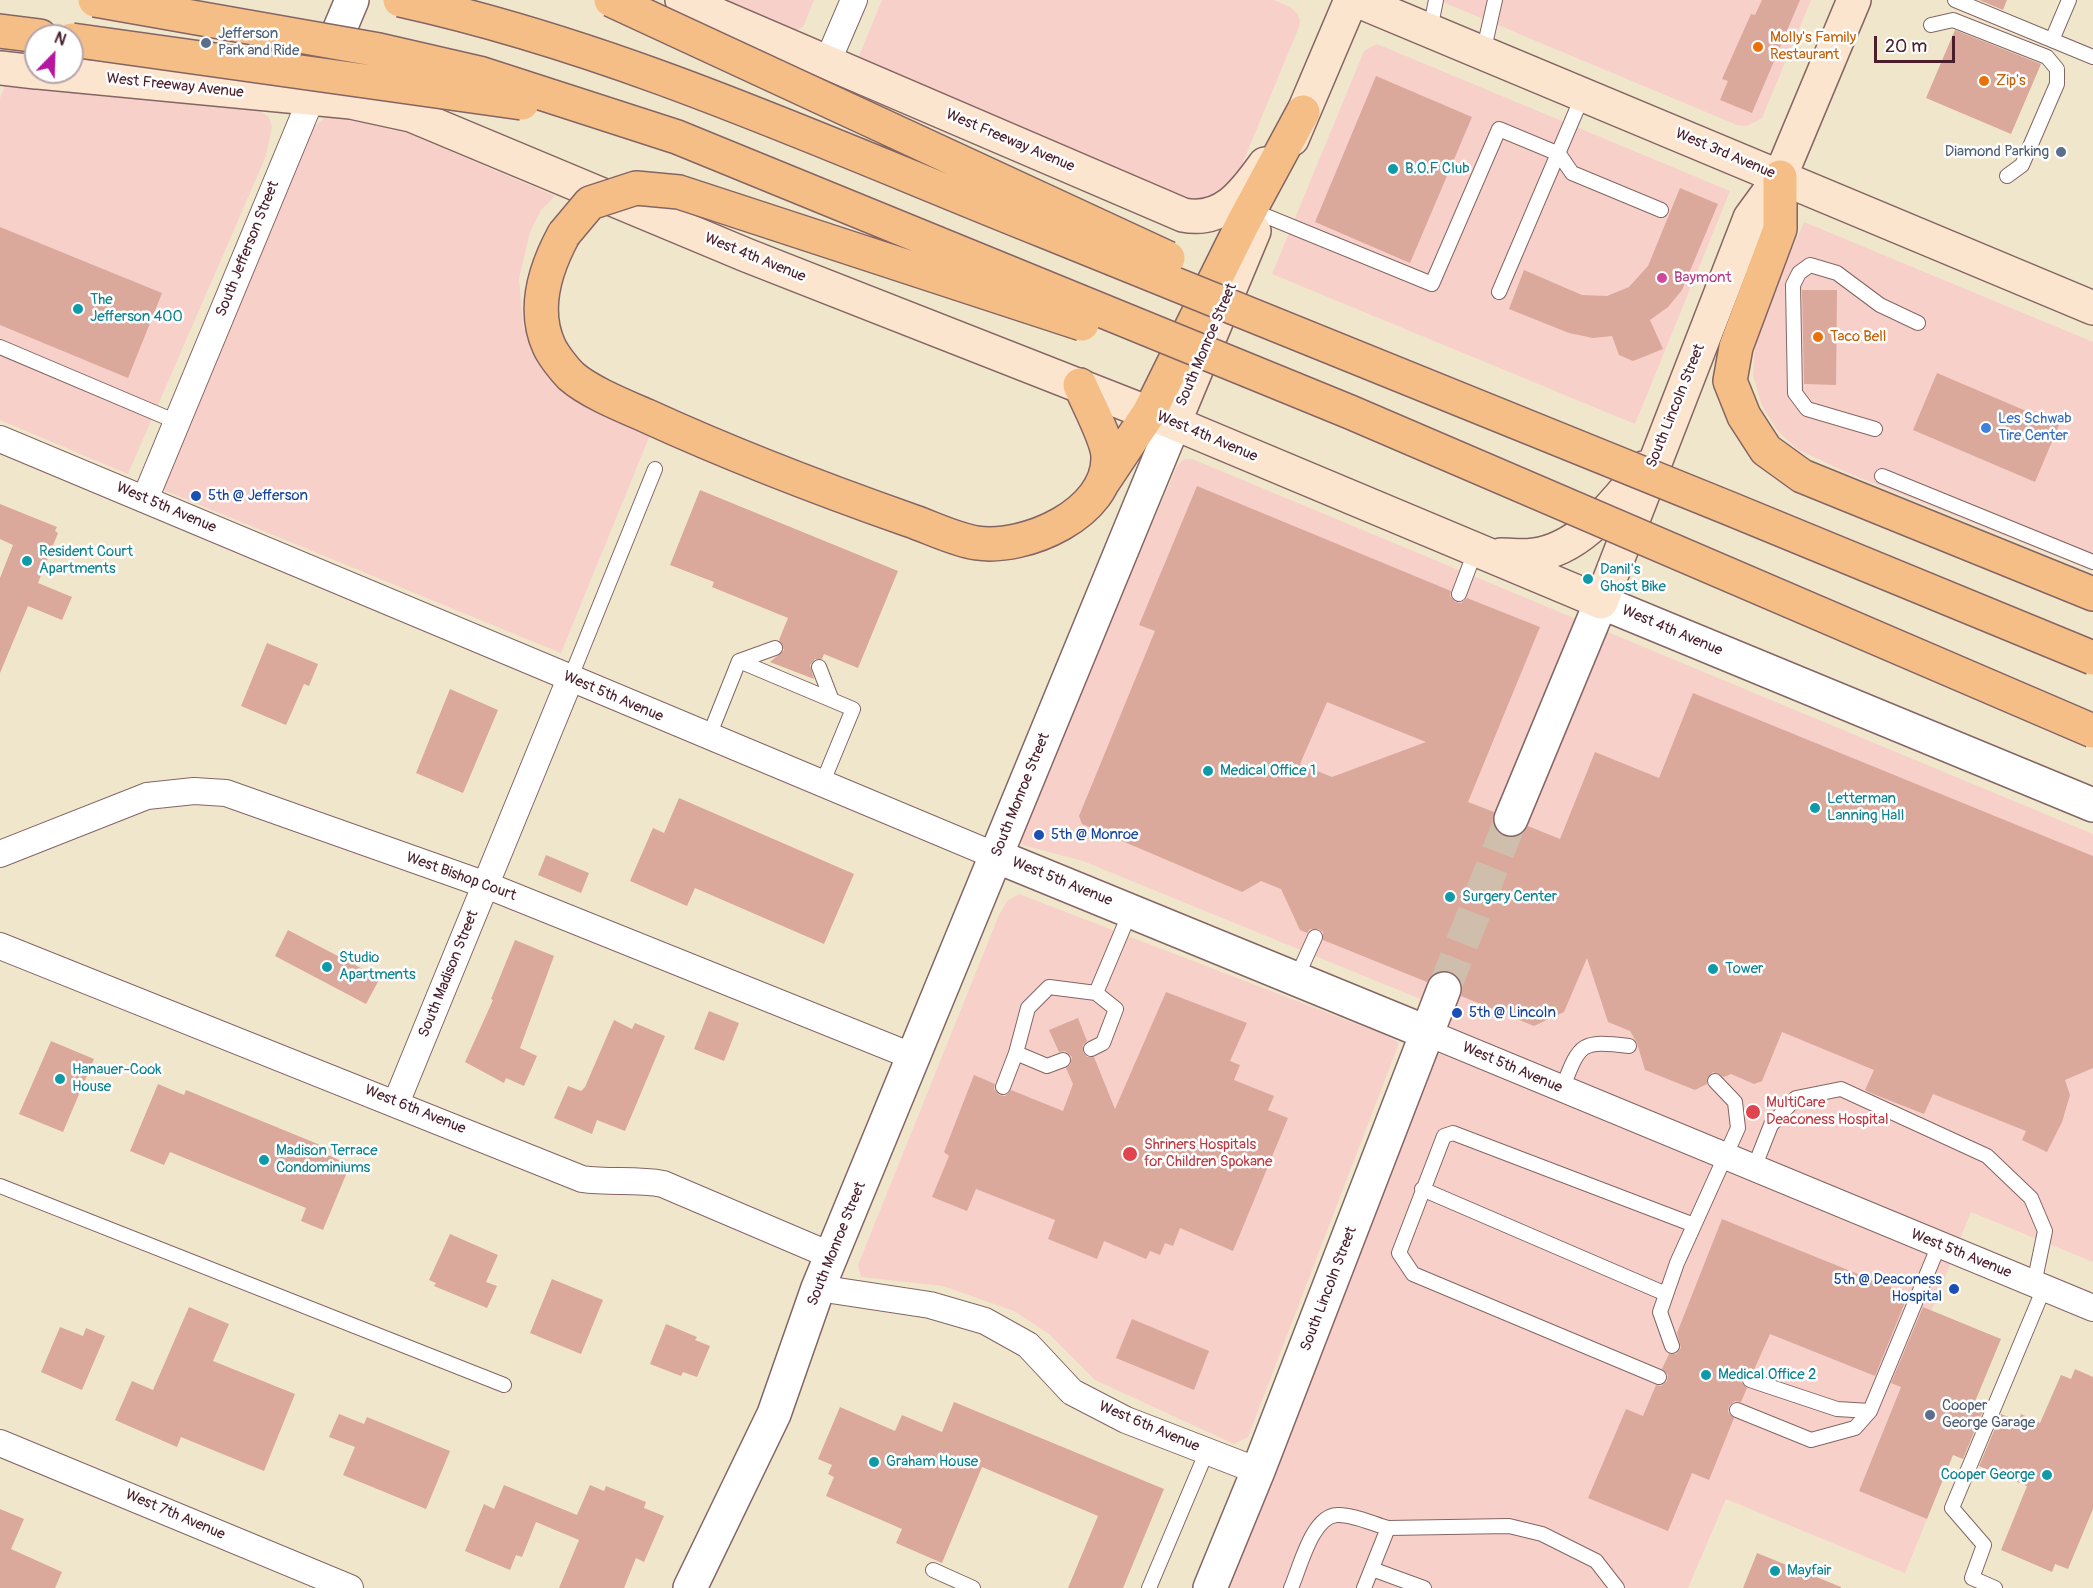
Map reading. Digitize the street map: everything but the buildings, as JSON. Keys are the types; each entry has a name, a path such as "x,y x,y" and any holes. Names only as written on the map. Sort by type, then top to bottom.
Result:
{"highway":[{"path":"95,0 379,50 479,73 676,137 1350,412 2093,731"},
{"path":"400,0 496,22 700,94 1474,402 2093,658"},
{"path":"611,0 909,136 1474,402"},
{"path":"0,31 24,34"},
{"path":"84,42 541,106 676,137"},
{"path":"1303,112 1243,223 1162,418 1090,501 1054,530 1012,543 977,543 886,512 697,438 615,402 571,376 550,347 542,321 549,263 564,234 590,203 636,188 679,192 1350,412"},
{"path":"1780,177 1780,229 1736,347 1730,381 1744,416 1766,450 1802,476 2093,594"},
{"path":"1080,385 1108,457 1102,480 1090,501"}],"main road":[{"name":"West Freeway Avenue","path":"682,0 1146,200 1192,217 1217,214 1230,206 1255,178 1303,112"},
{"name":"South Monroe Street","path":"1162,418 1261,214 1351,0"},
{"name":"West 3rd Avenue","path":"1356,0 1433,15 1483,53 2093,308"},
{"name":"South Lincoln Street","path":"1601,602 1750,218 1780,177 1854,0"},
{"name":"West Freeway Avenue","path":"17,70 311,99"},
{"name":"West 4th Avenue","path":"311,99 381,107 411,115 746,255 1162,418 1601,602"},
{"path":"1484,552 1534,555 1567,544 1602,514 1657,453"}],"street":[{"name":"South Jefferson Street","path":"145,499 352,0"},
{"path":"827,63 854,0"},
{"name":"South Monroe Street","path":"690,1588 774,1414 818,1288 996,856 1162,418"},
{"name":"West 5th Avenue","path":"0,439 822,784 2093,1308"},
{"name":"West 4th Avenue","path":"1601,602 2093,805"},
{"name":"South Lincoln Street","path":"1511,819 1601,602"},
{"name":"South Madison Street","path":"396,1102 570,679"},
{"name":"West Bishop Court","path":"0,854 147,796 194,791 226,794 486,885 914,1058"},
{"name":"West 6th Avenue","path":"0,946 396,1102 582,1179 601,1182 639,1179 663,1184 832,1256"},
{"name":"South Lincoln Street","path":"1210,1588 1258,1471 1444,989"},
{"name":"West 6th Avenue","path":"818,1288 930,1305 985,1321 1028,1345 1072,1392 1126,1420 1258,1471"},
{"name":"West 7th Avenue","path":"0,1443 350,1588"}],"lane":[{"path":"1483,53 1495,0"},
{"path":"1955,0 2093,57"},
{"path":"2052,40 2068,0"},
{"path":"1931,25 1953,20 2047,57 2056,69 2057,84 2022,165 2007,176"},
{"path":"1499,292 1583,95"},
{"path":"1261,214 1432,284 1499,129 1559,154 1572,173 1661,210"},
{"path":"1875,429 1807,409 1794,393 1793,285 1799,273 1810,265 1837,273 1880,305 1918,323"},
{"path":"0,347 177,422"},
{"path":"570,679 655,469"},
{"path":"1882,476 2093,562"},
{"path":"1459,594 1484,552"},
{"path":"709,736 739,661 775,648"},
{"path":"739,661 853,709 822,784"},
{"path":"819,667 831,698"},
{"path":"1096,993 1131,910"},
{"path":"1296,979 1315,937"},
{"path":"1003,1087 1016,1053 1028,1008 1049,987 1096,993 1116,1009 1102,1043 1091,1049"},
{"path":"1562,1089 1573,1061 1585,1047 1594,1042 1629,1046"},
{"path":"1016,1053 1047,1066 1063,1060"},
{"path":"1672,1346 1660,1312 1694,1225 1738,1128 1736,1102 1715,1081"},
{"path":"1754,1168 1771,1125 1796,1098 1840,1089 1988,1156 2031,1198 2046,1231 2039,1286 1952,1508 1984,1545 1972,1578 1995,1588"},
{"path":"1659,1377 1413,1274 1399,1253 1444,1136 1453,1132 1694,1225"},
{"path":"0,1186 504,1384"},
{"path":"1422,1189 1666,1294"},
{"path":"1737,1410 1811,1440 1855,1428 1870,1411 1939,1245"},
{"path":"1750,1380 1837,1408 1870,1411"},
{"path":"1149,1588 1207,1451"},
{"path":"1291,1588 1316,1527 1325,1517 1338,1515 1388,1528 1509,1526 1542,1534 1596,1561 1617,1588"},
{"path":"1364,1588 1388,1528"},
{"path":"1372,1569 1424,1588"},
{"path":"933,1570 973,1588"}],"shaded area":[{"path":"724,0 814,0 803,27 797,30"},
{"path":"882,0 1274,0 1290,7 1297,13 1300,20 1236,179 1217,197 1203,200 1189,198 1012,131 861,60 859,56"},
{"path":"1438,0 1811,0 1762,118 1747,126 1737,125"},
{"path":"1377,44 1730,191 1635,424 1272,274 1364,51"},
{"path":"5,86 260,111 269,117 272,127 266,156 128,474 0,420 0,98"},
{"path":"327,116 352,116 386,124 555,196 541,210 530,232 519,279 523,326 539,362 564,394 650,435 561,653 161,489 311,129"},
{"path":"1804,222 2093,342 2093,571 1848,473 1797,449 1777,430 1762,406 1753,375 1755,345 1765,311"},
{"name":"MultiCare Deaconess Hospital","path":"1184,459 1192,459 2093,834 2093,1262 1971,1212 1859,1491 1927,1519 1905,1573 1726,1499 1688,1588 1226,1588 1452,1012 1083,861 1022,845 1021,831 1177,466"},
{"name":"Shriners Hospitals for Children Spokane","path":"1019,894 1385,1035 1399,1043 1248,1437 1234,1444 1095,1380 1049,1334 1014,1311 943,1286 861,1277 858,1265 999,915 1007,901"}],"tunnel":[{"path":"1444,989 1511,819"}],"place":[{"name":"Jefferson Park and Ride","path":"206,43"},
{"name":"Molly's Family Restaurant","path":"1758,47"},
{"name":"Zip's","path":"1984,81"},
{"name":"Diamond Parking","path":"2061,152"},
{"name":"B.O.F Club","path":"1393,169"},
{"name":"Baymont","path":"1662,278"},
{"name":"The Jefferson 400","path":"78,309"},
{"name":"Taco Bell","path":"1818,337"},
{"name":"Les Schwab Tire Center","path":"1986,428"},
{"name":"5th @ Jefferson","path":"196,496"},
{"name":"Resident Court Apartments","path":"27,561"},
{"name":"Danil's Ghost Bike","path":"1588,579"},
{"name":"Medical Office 1","path":"1208,771"},
{"name":"Letterman Lanning Hall","path":"1815,808"},
{"name":"5th @ Monroe","path":"1039,835"},
{"name":"Surgery Center","path":"1450,897"},
{"name":"Studio Apartments","path":"327,967"},
{"name":"Tower","path":"1713,969"},
{"name":"5th @ Lincoln","path":"1457,1013"},
{"name":"Hanauer-Cook House","path":"60,1079"},
{"name":"MultiCare Deaconess Hospital","path":"1753,1112"},
{"name":"Shriners Hospitals for Children Spokane","path":"1130,1154"},
{"name":"Madison Terrace Condominiums","path":"264,1160"},
{"name":"5th @ Deaconess Hospital","path":"1954,1289"},
{"name":"Medical Office 2","path":"1706,1375"},
{"name":"Cooper George Garage","path":"1930,1415"},
{"name":"Graham House","path":"874,1462"},
{"name":"Cooper George","path":"2047,1475"},
{"name":"Mayfair","path":"1775,1571"}]}
